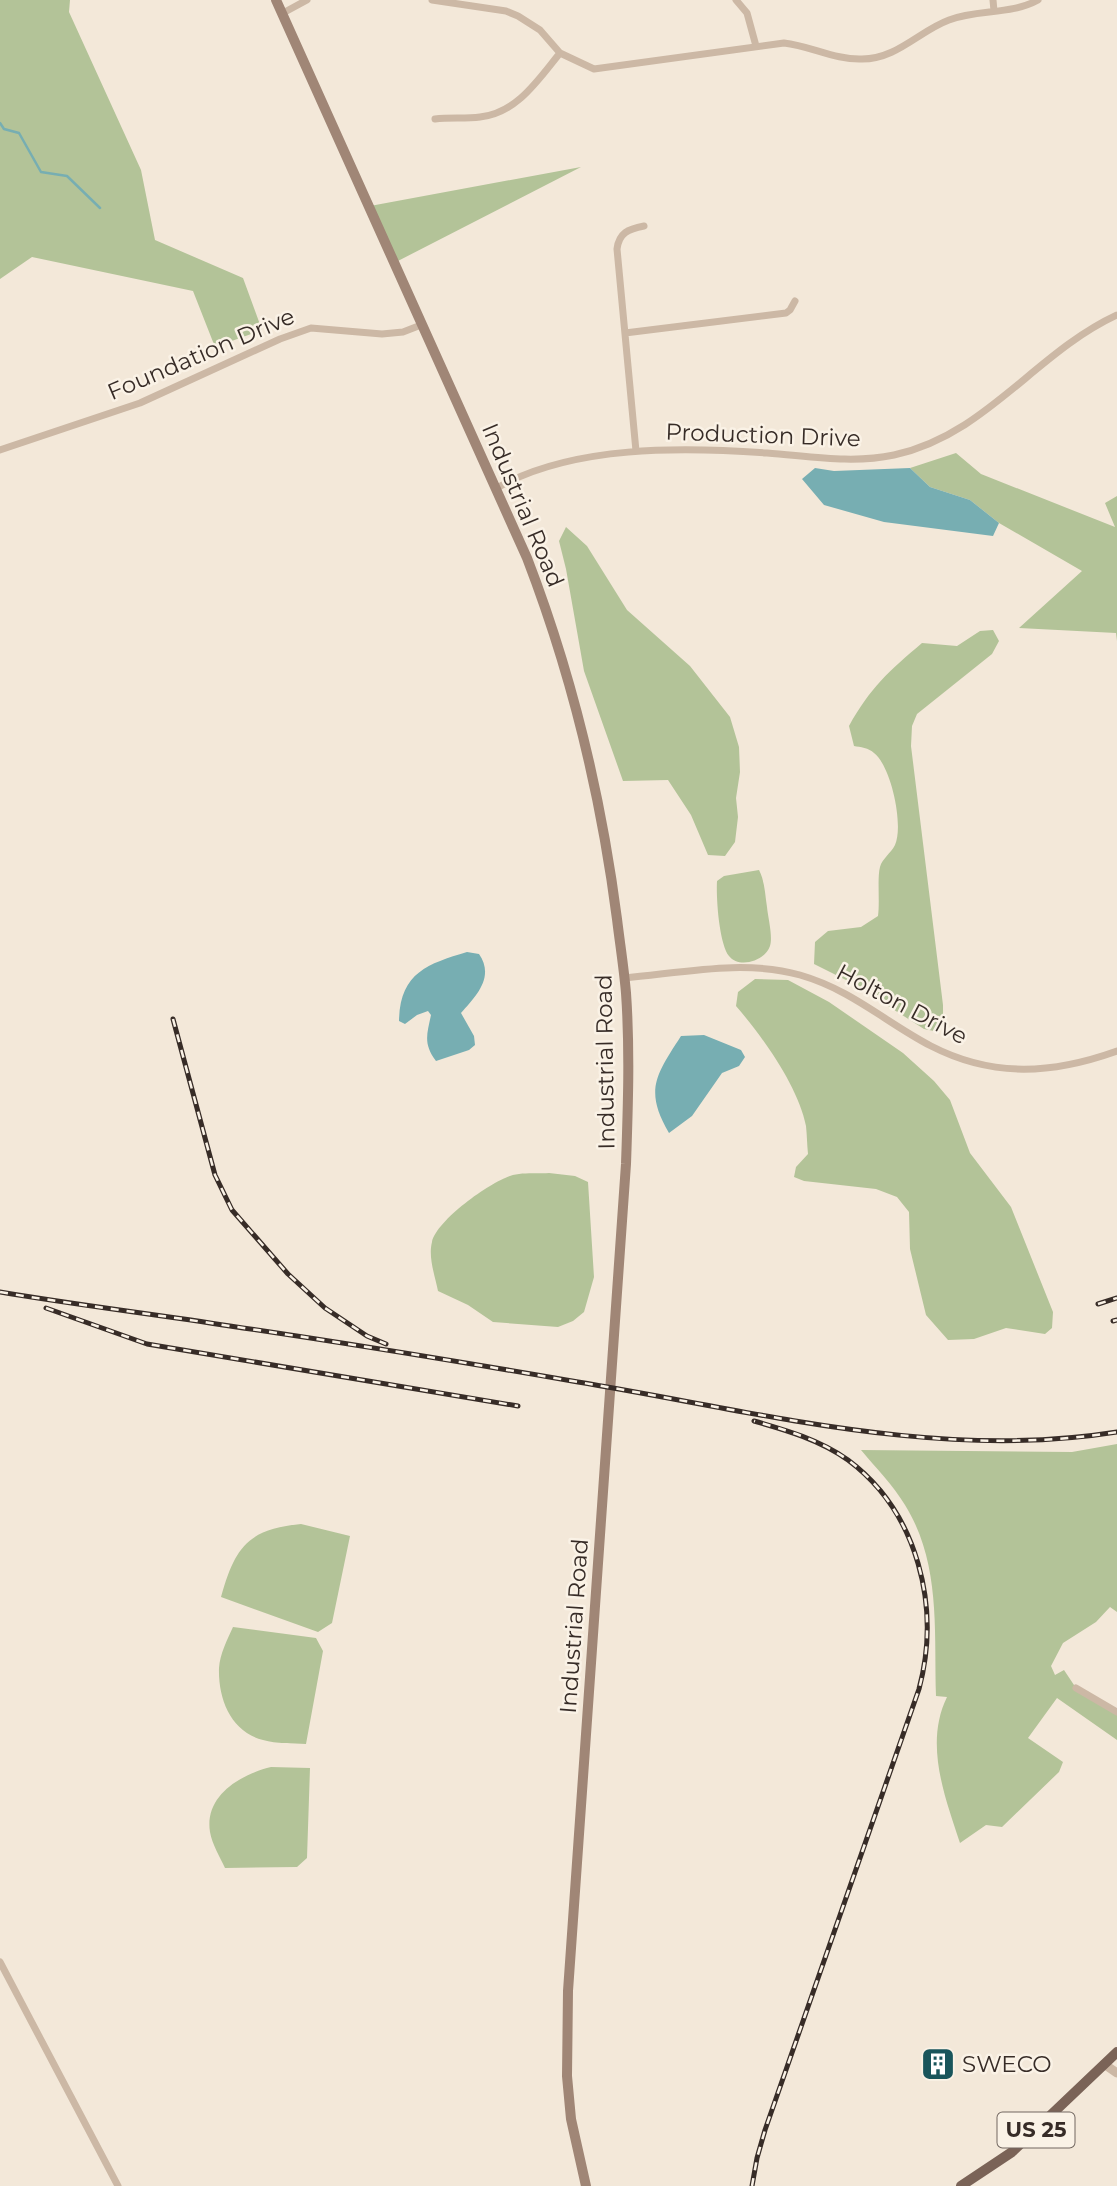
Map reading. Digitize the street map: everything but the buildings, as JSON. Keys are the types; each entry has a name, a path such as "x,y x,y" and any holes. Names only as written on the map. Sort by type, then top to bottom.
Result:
{"main road":[{"name":"Industrial Road","path":"276,0 497,488 538,586 576,704 609,859 624,978 628,1087 626,1164 568,1991 567,2076 571,2119 586,2186"},
{"name":"US 25","path":"961,2186 1012,2152 1117,2052"}],"street":[{"path":"283,13 307,0"},
{"path":"432,0 506,11 519,16 540,30 560,54 584,66 607,68 756,46 796,44 838,57 864,60 901,48 952,19 1020,8 1038,0"},
{"path":"736,0 747,13 756,46"},
{"path":"993,0 994,11"},
{"path":"435,119 481,117 506,109 522,99 560,54"},
{"path":"636,451 617,250 618,239 628,230 644,226"},
{"path":"625,333 786,313 794,301"},
{"name":"Production Drive","path":"497,488 513,478 566,463 636,451 694,449 845,459 898,454 935,442 966,426 1076,340 1117,315"},
{"name":"Foundation Drive","path":"0,450 140,403 311,328 382,334 403,332 421,325"},
{"name":"Holton Drive","path":"624,978 731,968 762,968 798,974 859,1000 932,1046 991,1068 1041,1069 1069,1066 1117,1051"},
{"path":"1076,1688 1117,1713"},
{"path":"0,1962 118,2186"},
{"path":"1104,2064 1117,2073"}],"green space":[{"path":"0,0 70,0 69,12 141,170 155,240 243,278 262,330 215,347 193,291 32,257 0,279"},
{"path":"581,167 394,263 370,206"},
{"path":"956,453 981,474 1115,527 1105,503 1117,496 1117,641 1116,633 1019,628 1082,571 999,523 970,500 930,487 910,468"},
{"path":"566,527 587,546 627,610 690,666 730,717 739,747 740,772 736,798 738,817 735,842 725,856 708,855 691,815 668,780 623,781 584,671 559,541"},
{"path":"993,630 999,641 992,654 917,714 912,726 911,746 943,1005 943,1024 934,1031 924,1029 852,983 814,964 815,942 828,931 861,927 878,916 880,867 895,845 897,836 897,811 886,770 872,751 854,746 849,726 881,681 922,643 957,646 980,631"},
{"path":"759,870 765,893 771,942 763,956 751,962 739,962 729,956 723,941 717,881 724,876"},
{"path":"755,979 788,980 829,1002 903,1053 934,1081 950,1100 970,1153 1011,1207 1053,1312 1052,1328 1045,1334 1006,1328 974,1339 948,1340 926,1315 910,1249 909,1212 897,1197 876,1189 804,1181 794,1177 796,1167 808,1154 802,1111 778,1062 736,1006 738,992"},
{"path":"519,1174 575,1176 588,1182 594,1277 584,1312 573,1321 558,1327 493,1322 468,1305 438,1291 431,1248 443,1223 477,1194 501,1180"},
{"path":"1117,1444 1117,1612 1110,1607 1096,1622 1063,1643 1051,1666 1055,1675 1064,1670 1076,1688 1117,1712 1117,1740 1057,1698 1028,1738 1063,1762 1059,1772 1002,1827 986,1825 960,1843 939,1770 937,1733 947,1697 936,1696 935,1622 925,1550 905,1505 861,1450 1072,1452"},
{"path":"301,1524 350,1536 332,1623 318,1632 221,1597 232,1565 246,1544 268,1530"},
{"path":"233,1627 316,1638 323,1651 306,1744 274,1742 252,1736 242,1730 229,1713 221,1691 219,1668 222,1652"},
{"path":"271,1767 310,1768 307,1858 297,1867 225,1868 210,1832 213,1807 227,1788 237,1781"}],"water":[{"path":"815,468 834,471 910,468 930,487 970,500 999,523 993,536 884,522 824,505 802,479"},
{"path":"467,952 479,954 485,971 482,986 461,1013 474,1036 475,1045 469,1050 436,1061 428,1044 427,1033 431,1015 428,1011 405,1024 399,1021 404,992 410,981 428,966"},
{"path":"704,1035 741,1050 745,1057 739,1066 722,1073 692,1116 669,1133 657,1105 656,1083 681,1036"}],"waterway":[{"path":"0,123 4,129 19,133 41,172 67,176 100,208"}],"railway":[{"path":"173,1019 215,1175 232,1210 288,1274 325,1308 367,1336 386,1344"},
{"path":"0,1292 404,1353 846,1429 914,1437 982,1440 1049,1439 1117,1432"},
{"path":"1098,1304 1117,1298"},
{"path":"46,1308 147,1344 518,1406"},
{"path":"1113,1321 1117,1320"},
{"path":"752,2186 765,2130 919,1689 927,1626 925,1594 918,1563 892,1506 872,1481 848,1460 826,1447 754,1421"}],"place":[{"name":"SWECO","path":"938,2064"}]}
